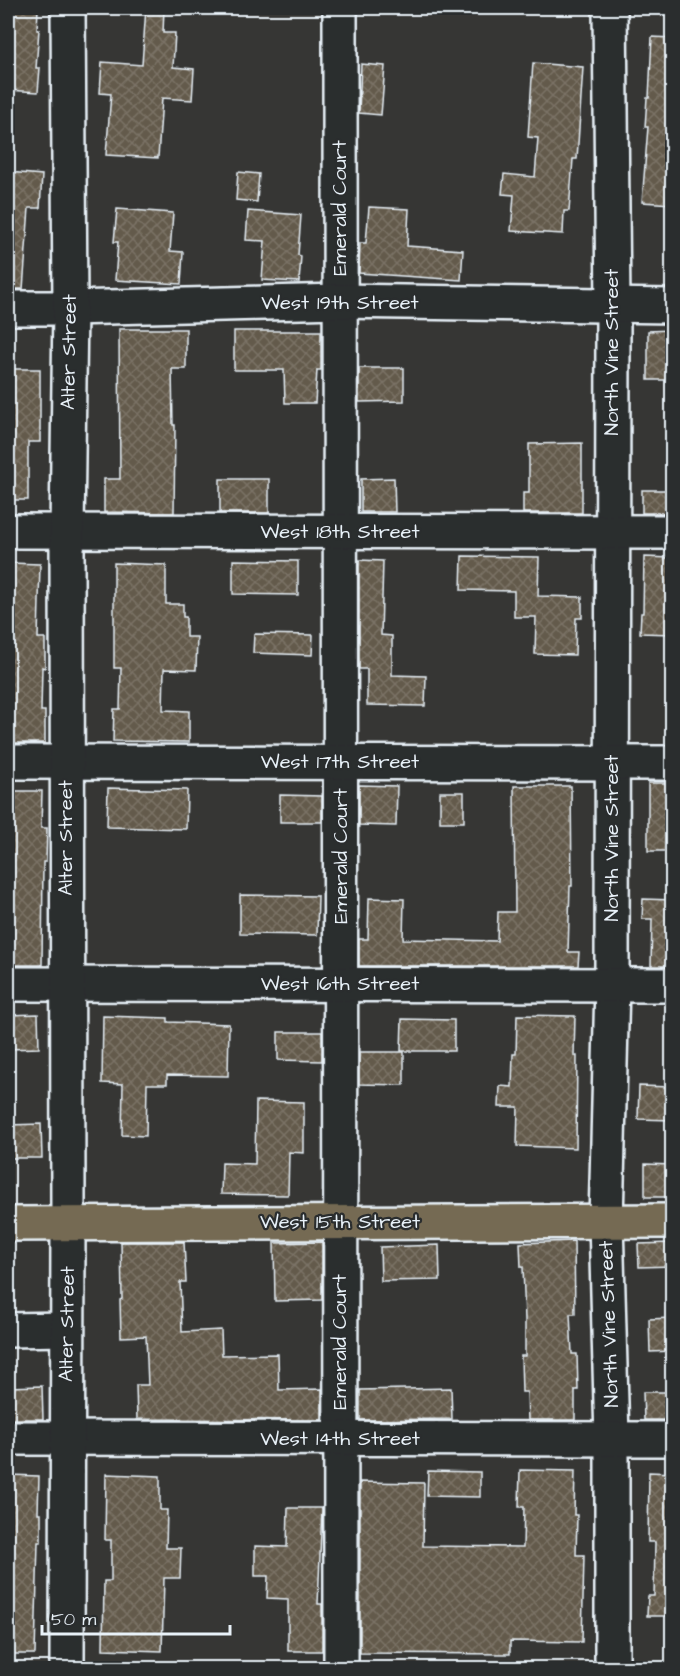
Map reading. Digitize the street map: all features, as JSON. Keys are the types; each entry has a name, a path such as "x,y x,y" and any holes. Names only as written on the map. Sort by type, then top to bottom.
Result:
{"main road":[{"name":"West 15th Street","path":"8,1224 672,1221"}],"street":[{"name":"Alter Street","path":"67,1668 66,762 70,308 68,8"},
{"name":"Emerald Court","path":"340,8 340,1668"},
{"name":"North Vine Street","path":"609,8 613,306 612,985 606,1221 612,1439 612,1668"},
{"name":"West 19th Street","path":"8,308 339,301 672,306"},
{"name":"West 18th Street","path":"8,531 672,532"},
{"name":"West 17th Street","path":"8,762 672,763"},
{"name":"West 16th Street","path":"8,984 672,985"},
{"path":"8,1330 67,1329"},
{"name":"West 14th Street","path":"8,1438 672,1439"}],"building":[{"path":"8,8 38,8 36,68 40,68 38,92 8,90"},
{"path":"146,8 164,8 163,33 175,33 173,67 194,69 192,100 162,98 158,158 106,155 111,94 100,93 102,62 142,65"},
{"path":"652,37 672,38 672,204 642,202"},
{"path":"533,63 583,67 577,159 573,159 569,211 564,211 563,234 511,231 514,195 502,194 504,174 535,177 538,138 528,137"},
{"path":"361,64 385,66 381,115 359,113"},
{"path":"8,172 42,175 40,208 29,208 23,289 8,289"},
{"path":"238,172 259,174 257,202 236,200"},
{"path":"369,207 409,209 407,246 463,250 461,280 359,273 360,243 366,243"},
{"path":"117,209 173,213 170,251 183,252 181,284 115,280 118,242 114,242"},
{"path":"248,211 301,215 298,255 301,256 299,282 262,280 265,241 246,240"},
{"path":"119,329 186,329 186,369 172,369 173,425 175,425 174,513 104,512 104,479 120,479"},
{"path":"672,330 672,380 648,380 648,331"},
{"path":"234,331 321,331 321,370 317,370 315,403 285,403 284,370 234,370"},
{"path":"359,368 404,368 404,401 359,402"},
{"path":"8,369 40,369 40,442 28,442 28,500 8,500"},
{"path":"582,443 582,513 523,513 523,493 529,493 529,444"},
{"path":"394,478 395,512 361,512 361,479"},
{"path":"220,479 269,479 269,513 220,513"},
{"path":"642,490 672,490 672,513 642,513"},
{"path":"462,556 539,557 538,596 582,597 582,618 576,618 575,655 535,654 536,617 514,617 514,591 461,590"},
{"path":"644,557 672,558 672,634 640,633 641,613 643,613"},
{"path":"233,560 298,561 298,595 233,594"},
{"path":"359,560 383,561 381,635 392,636 392,675 426,676 425,706 367,705 367,669 359,669"},
{"path":"8,563 40,564 38,638 45,638 41,711 45,711 45,743 8,743"},
{"path":"114,563 166,565 166,604 183,604 183,617 186,617 186,637 197,637 196,670 164,669 163,710 189,711 189,742 113,741 114,709 120,709 121,668 114,668"},
{"path":"254,634 313,635 312,655 253,653"},
{"path":"648,783 672,783 672,851 648,851"},
{"path":"359,785 397,786 396,826 359,825"},
{"path":"514,786 571,786 572,886 570,886 568,952 579,952 578,966 359,966 359,939 368,939 369,898 404,899 403,939 497,941 498,912 515,912"},
{"path":"108,788 187,790 186,829 107,827"},
{"path":"8,791 42,791 41,828 47,828 46,862 43,862 42,965 8,965"},
{"path":"440,792 464,792 464,822 440,822"},
{"path":"280,795 322,796 322,822 280,822"},
{"path":"240,895 318,896 317,935 240,934"},
{"path":"643,899 672,900 672,966 651,966 652,919 642,919"},
{"path":"38,1014 39,1048 8,1049 8,1015"},
{"path":"517,1015 575,1016 576,1148 517,1146 518,1107 499,1107 500,1086 512,1087"},
{"path":"103,1016 168,1018 168,1022 229,1024 228,1076 167,1075 167,1084 147,1084 146,1136 122,1135 123,1084 102,1083"},
{"path":"402,1019 454,1020 454,1051 401,1051"},
{"path":"278,1032 322,1032 322,1061 278,1060"},
{"path":"359,1052 404,1052 404,1085 359,1084"},
{"path":"639,1086 672,1087 672,1120 638,1119"},
{"path":"256,1101 304,1102 304,1153 289,1152 288,1195 221,1194 222,1163 255,1164"},
{"path":"41,1124 42,1158 8,1158 8,1125"},
{"path":"645,1164 672,1165 672,1197 645,1197"},
{"path":"574,1241 575,1314 570,1314 572,1354 577,1354 578,1390 575,1390 575,1420 528,1420 527,1392 522,1392 521,1356 525,1356 525,1320 520,1243"},
{"path":"121,1242 184,1242 186,1282 180,1282 182,1332 221,1330 222,1355 278,1354 279,1390 322,1389 322,1420 137,1419 136,1385 148,1385 146,1336 121,1337"},
{"path":"322,1242 322,1300 275,1301 274,1243"},
{"path":"672,1243 672,1266 639,1267 638,1244"},
{"path":"439,1245 440,1280 381,1281 380,1247"},
{"path":"672,1318 672,1351 650,1352 649,1319"},
{"path":"42,1386 43,1419 8,1419 8,1387"},
{"path":"451,1388 452,1419 360,1420 360,1390"},
{"path":"643,1392 672,1392 672,1420 644,1420"},
{"path":"520,1470 575,1471 576,1555 584,1555 582,1642 510,1641 510,1654 360,1653 360,1482 424,1483 423,1546 523,1547 524,1507 519,1507"},
{"path":"428,1471 480,1472 480,1497 427,1496"},
{"path":"649,1472 672,1473 672,1616 647,1616 648,1596 654,1596 655,1542 648,1542"},
{"path":"106,1474 160,1476 160,1510 167,1510 166,1548 181,1548 180,1578 164,1578 162,1651 103,1649 104,1581 111,1581 111,1540 105,1540"},
{"path":"8,1475 39,1476 38,1513 41,1513 41,1542 38,1542 35,1654 8,1654"},
{"path":"288,1508 322,1508 318,1604 322,1604 322,1651 288,1651 288,1599 267,1598 268,1576 255,1576 255,1546 287,1547"}]}
